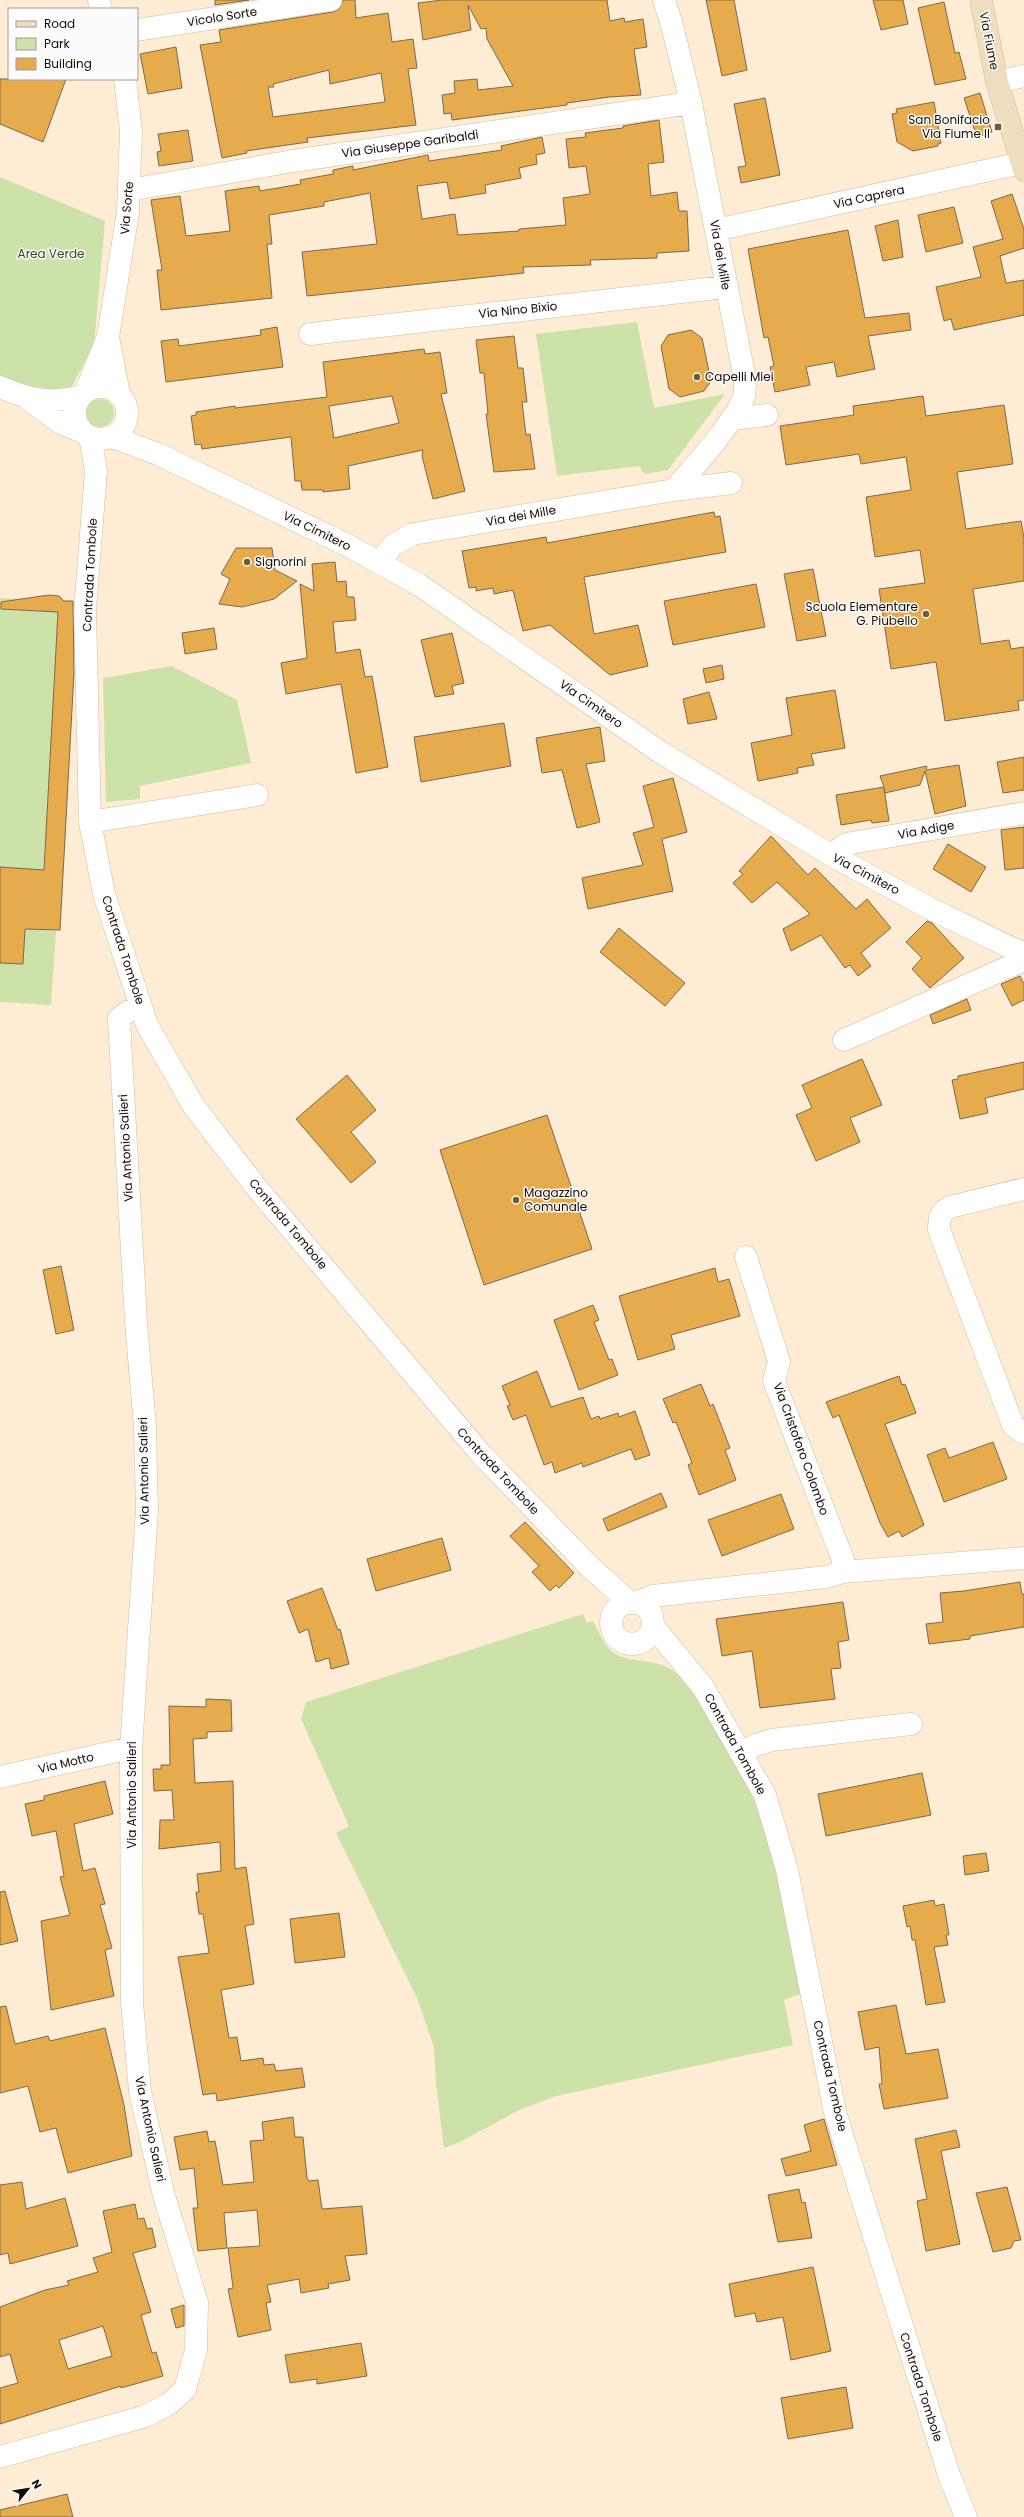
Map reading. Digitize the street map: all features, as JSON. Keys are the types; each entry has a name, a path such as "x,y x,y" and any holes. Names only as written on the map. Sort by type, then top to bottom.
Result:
{"main road":[{"name":"Via Fiume","path":"981,0 997,82 1023,167"}],"street":[{"name":"Vicolo Sorte","path":"138,30 331,0"},
{"name":"Via dei Mille","path":"664,0 672,25 691,103 716,230 725,287 745,380 744,395 730,419 703,457 674,490"},
{"name":"Via Fiume","path":"997,82 1024,76"},
{"name":"Via Sorte","path":"82,394 108,337 124,242 130,190 131,131 124,80"},
{"name":"Via Giuseppe Garibaldi","path":"130,190 293,161 691,103"},
{"name":"Via Caprera","path":"716,230 1023,167"},
{"name":"Via Nino Bixio","path":"310,334 725,287"},
{"name":"Via Sorte","path":"108,337 119,394"},
{"name":"Via Cimitero","path":"0,387 27,398 61,422 98,436 158,454 379,563 418,584 660,752 831,855 931,909 1024,954"},
{"path":"99,387 113,390 119,394 126,405 126,418 121,429 98,436 75,419 74,412 82,394 99,387"},
{"name":"Via Cimitero","path":"27,398 57,401 82,394"},
{"path":"730,419 767,415"},
{"name":"Via Cimitero","path":"126,418 136,432 158,454"},
{"name":"Contrada Tombole","path":"98,436 85,610 90,822 104,894 147,1024 193,1105 256,1187 481,1454 589,1566 632,1603"},
{"name":"Via dei Mille","path":"379,563 394,545 413,534 674,490 731,483"},
{"path":"90,822 257,795"},
{"name":"Via Adige","path":"831,855 846,844 1024,813"},
{"path":"844,1040 1024,960"},
{"name":"Via Antonio Salieri","path":"0,2457 146,2416 170,2403 185,2389 196,2350 197,2302 164,2196 140,2091 132,2003 131,1748 146,1502 145,1427 136,1322 119,1019 127,1012 141,1006"},
{"path":"1024,1189 950,1207 942,1211 939,1218 939,1230 1013,1425 1024,1433"},
{"name":"Via Cristoforo Colombo","path":"746,1257 779,1361 774,1381 843,1560 842,1572"},
{"path":"672,1593 653,1624 647,1638 636,1644 630,1644 618,1639 612,1628 611,1622 615,1611 643,1598 672,1593 827,1577 842,1572 1024,1558"},
{"name":"Contrada Tombole","path":"589,1566 605,1598 611,1622"},
{"path":"632,1603 647,1609 653,1624"},
{"name":"Contrada Tombole","path":"653,1624 703,1687 743,1754 765,1795 787,1870 835,2112 940,2445 966,2517"},
{"name":"Contrada Tombole","path":"630,1644 670,1658 687,1668"},
{"path":"743,1754 755,1745 772,1740 911,1724"},
{"name":"Via Motto","path":"0,1777 131,1748"}],"green space":[{"name":"Area Verde","path":"0,177 105,221 94,345 67,395 0,379"},
{"path":"637,322 654,408 725,394 668,470 645,474 639,466 557,476 536,334"},
{"path":"100,399 106,400 110,403 113,407 113,419 110,423 106,426 100,427 94,426 90,423 87,419 86,413 87,407 90,403 94,400"},
{"path":"0,598 78,602 51,1005 0,1002"},
{"path":"172,666 237,700 251,763 140,786 140,799 106,802 103,678"},
{"path":"583,1614 587,1623 593,1621 605,1644 617,1655 625,1658 663,1665 679,1676 712,1721 741,1771 753,1797 772,1850 786,1906 803,1993 784,2000 793,2045 556,2096 517,2111 460,2142 444,2148 436,2084 434,2047 417,1998 336,1833 349,1826 301,1719 306,1702"}],"building":[{"path":"215,0 249,0 215,5"},
{"path":"343,0 355,0 356,18 388,13 392,42 413,39 417,68 408,69 416,125 307,138 308,142 246,151 247,153 222,158 200,45 221,42 219,30 333,12 339,9","holes":["329,70 330,84 381,73 385,102 273,117 268,87 274,87 273,84"]},
{"path":"442,0 607,0 610,21 624,18 625,22 643,19 647,47 634,49 641,95 609,97 567,103 567,105 452,120 451,113 444,114 442,95 455,93 454,81 477,79 478,90 513,86 487,39 486,28 481,29 468,5 471,30 423,40 418,3"},
{"path":"706,0 734,0 747,70 722,76"},
{"path":"873,0 903,0 908,24 881,30"},
{"path":"944,2 955,53 959,52 966,79 935,85 918,8"},
{"path":"176,47 182,88 148,94 140,54"},
{"path":"0,79 66,80 43,142 0,124"},
{"path":"980,93 992,132 977,137 964,98"},
{"path":"765,98 780,175 741,183 738,167 746,166 734,104"},
{"path":"934,102 941,143 938,144 938,146 913,151 897,142 892,114 897,113 896,109"},
{"path":"659,120 664,162 648,164 651,196 677,192 679,211 687,211 689,251 657,253 657,258 590,260 591,265 523,267 524,273 307,296 302,252 377,244 370,193 324,202 324,206 269,215 272,244 267,244 272,298 161,310 157,270 162,270 151,200 180,196 186,236 230,231 225,191 259,186 260,191 301,184 300,180 333,174 333,170 353,166 353,170 428,155 429,161 502,150 501,146 542,137 545,153 536,155 537,164 519,168 521,178 485,185 486,193 450,199 447,182 417,186 422,219 455,214 458,235 519,231 519,229 566,225 563,198 590,194 586,166 569,168 566,139 586,137 585,133 623,128 623,126"},
{"path":"188,130 193,161 159,166 157,152 161,151 158,134"},
{"path":"1012,194 1024,229 1024,248 1000,256 1006,283 1024,280 1024,315 954,330 951,319 944,321 936,287 981,277 973,247 1003,239 991,201"},
{"path":"954,207 963,243 926,252 918,215"},
{"path":"898,220 903,257 883,261 875,226"},
{"path":"848,230 865,318 909,313 911,330 868,336 875,369 837,377 834,362 806,367 810,385 775,392 770,367 774,366 768,337 764,338 748,249"},
{"path":"277,327 283,367 166,382 161,341 178,339 179,346 261,335 260,330"},
{"path":"691,330 702,338 711,381 704,391 680,397 669,389 661,346 668,335"},
{"path":"514,336 518,368 523,368 527,402 522,402 526,435 530,434 535,469 494,472 486,414 488,414 484,373 480,373 476,340"},
{"path":"424,349 425,354 440,352 447,393 441,394 465,491 433,499 422,456 423,450 348,466 350,489 323,492 323,490 302,490 301,481 295,481 291,437 202,449 201,444 195,445 191,416 196,415 196,412 235,406 235,408 327,397 323,362","holes":["392,396 399,423 334,438 329,406"]},
{"path":"923,396 926,416 1004,405 1013,464 957,472 966,529 1021,521 1024,538 1024,581 973,589 981,644 1009,640 1011,649 1024,647 1024,700 1018,701 1019,710 945,721 936,662 891,669 879,589 925,583 920,550 875,557 866,497 911,490 906,457 861,464 859,454 786,465 780,426 854,415 853,406"},
{"path":"714,512 715,517 720,516 726,552 584,577 594,634 638,625 648,666 610,675 550,625 523,631 513,590 494,594 493,588 476,591 476,587 469,588 462,551 546,537 547,543"},
{"path":"236,548 272,548 275,570 297,581 274,599 242,607 219,604 230,579 221,574"},
{"path":"335,562 337,582 346,581 347,597 354,597 356,620 333,622 336,653 360,649 365,677 372,676 388,767 356,773 341,684 286,694 281,663 307,658 300,584 314,591 312,564"},
{"path":"813,569 826,636 797,641 784,574"},
{"path":"756,584 765,627 673,645 664,601"},
{"path":"49,595 59,596 64,601 73,601 74,672 60,930 25,929 23,964 0,963 0,867 44,870 58,612 1,609 1,602"},
{"path":"214,628 217,649 185,654 182,633"},
{"path":"452,633 464,683 452,686 454,694 435,697 421,640"},
{"path":"722,665 724,679 706,683 703,669"},
{"path":"835,690 845,748 811,754 814,765 797,768 798,773 758,781 751,743 792,735 786,698"},
{"path":"709,692 717,719 688,724 683,699"},
{"path":"504,723 511,766 421,782 414,737"},
{"path":"600,727 605,761 586,764 600,822 577,828 562,770 542,773 536,738"},
{"path":"1024,757 1024,790 1003,793 997,762"},
{"path":"959,765 966,806 935,814 925,771 920,785 885,793 884,788 889,821 872,823 871,820 841,825 836,795 884,787 880,776 927,766 926,770"},
{"path":"673,778 687,832 662,839 673,891 588,909 582,878 643,865 633,833 654,827 643,786"},
{"path":"1024,827 1024,868 1005,870 1001,830"},
{"path":"771,836 808,875 815,868 856,909 867,899 891,928 861,953 871,966 858,976 850,965 845,968 821,935 791,951 783,929 810,914 777,882 752,903 733,883 743,874 739,871"},
{"path":"948,844 986,867 971,892 933,869"},
{"path":"927,921 932,923 964,958 930,988 912,969 922,958 906,942"},
{"path":"619,928 685,983 665,1006 600,952"},
{"path":"1020,976 1024,984 1024,1000 1012,1006 1001,984"},
{"path":"967,999 971,1010 933,1024 930,1015"},
{"path":"862,1059 882,1105 850,1118 860,1142 816,1161 796,1115 812,1108 802,1085"},
{"path":"1024,1062 1024,1089 985,1098 988,1113 960,1119 952,1080 958,1079 958,1076"},
{"path":"347,1075 376,1110 351,1132 376,1162 351,1183 296,1119"},
{"name":"Magazzino Comunale","path":"547,1115 592,1249 484,1285 440,1150"},
{"path":"61,1266 74,1330 56,1334 43,1270"},
{"path":"715,1268 718,1282 729,1279 740,1316 671,1335 675,1349 638,1360 619,1296"},
{"path":"593,1305 599,1320 594,1322 609,1360 612,1359 618,1375 579,1390 554,1320"},
{"path":"537,1371 551,1407 583,1397 591,1419 599,1416 600,1419 618,1413 619,1417 635,1411 650,1455 635,1460 631,1449 583,1467 582,1463 555,1473 552,1462 544,1465 526,1415 513,1420 507,1406 510,1405 502,1386"},
{"path":"899,1376 902,1385 905,1384 916,1413 885,1424 924,1525 902,1537 899,1531 888,1537 880,1523 839,1415 833,1418 826,1402"},
{"path":"701,1384 710,1406 713,1404 730,1448 725,1450 736,1480 699,1495 688,1465 692,1463 676,1422 673,1423 663,1399"},
{"path":"993,1442 1007,1479 944,1502 927,1455 945,1448 949,1458"},
{"path":"661,1493 667,1507 608,1531 603,1519"},
{"path":"781,1494 794,1529 722,1556 708,1520"},
{"path":"525,1522 574,1573 559,1588 556,1585 550,1591 532,1572 539,1566 510,1536"},
{"path":"442,1538 451,1570 376,1591 367,1559"},
{"path":"1020,1582 1022,1594 1024,1594 1024,1627 970,1636 970,1639 929,1644 926,1624 943,1622 940,1593 964,1591"},
{"path":"322,1588 338,1630 340,1629 349,1664 331,1669 329,1658 316,1662 308,1629 299,1633 287,1601"},
{"path":"843,1602 849,1640 838,1642 841,1668 831,1669 835,1699 760,1708 752,1651 722,1656 716,1619"},
{"path":"206,1699 231,1700 232,1731 207,1732 207,1738 193,1739 195,1783 233,1781 235,1869 246,1867 254,1924 245,1926 254,1984 221,1990 229,2038 237,2037 241,2061 263,2058 264,2065 274,2064 276,2071 302,2068 305,2087 217,2101 216,2093 203,2095 178,1957 209,1953 203,1914 199,1914 196,1892 199,1892 197,1874 221,1871 220,1842 159,1849 160,1820 174,1820 172,1790 154,1791 153,1769 161,1769 161,1765 170,1765 169,1706 206,1707"},
{"path":"922,1773 931,1815 826,1836 818,1794"},
{"path":"105,1781 113,1814 74,1824 83,1871 95,1868 105,1904 100,1905 112,1948 105,1950 114,1996 51,2010 41,1921 70,1915 60,1877 64,1876 56,1831 32,1836 25,1804 44,1800 44,1796"},
{"path":"986,1853 989,1871 965,1875 963,1856"},
{"path":"5,1891 18,1941 0,1945 0,1892"},
{"path":"934,1900 935,1906 944,1904 949,1935 946,1935 948,1945 934,1947 945,2002 926,2005 915,1940 912,1940 910,1926 907,1927 903,1906"},
{"path":"339,1913 345,1957 295,1963 290,1919"},
{"path":"896,2005 906,2054 938,2049 948,2098 884,2109 879,2084 882,2084 879,2047 865,2050 858,2012"},
{"path":"6,2006 15,2044 48,2036 50,2041 105,2028 124,2105 132,2156 68,2173 56,2128 40,2132 28,2086 0,2093 0,2007"},
{"path":"293,2117 295,2137 303,2137 307,2178 309,2181 318,2180 322,2209 362,2206 367,2254 345,2256 350,2280 328,2284 329,2288 301,2293 299,2279 267,2285 271,2302 266,2303 271,2330 238,2337 228,2289 233,2288 228,2248 260,2246 257,2210 224,2213 227,2248 198,2251 193,2208 198,2208 194,2168 180,2170 174,2137 207,2131 209,2142 215,2141 223,2185 254,2182 250,2141 264,2140 262,2122"},
{"path":"824,2119 837,2165 786,2176 781,2159 811,2151 804,2125"},
{"path":"956,2130 960,2147 941,2151 960,2244 926,2251 917,2201 927,2199 915,2139"},
{"path":"22,2182 26,2209 65,2198 78,2246 10,2264 8,2253 0,2255 0,2185"},
{"path":"1007,2187 1021,2240 1014,2241 1011,2248 993,2252 976,2193"},
{"path":"799,2189 802,2203 805,2202 812,2238 778,2242 768,2195"},
{"path":"135,2204 138,2219 144,2218 147,2229 152,2228 156,2247 133,2253 151,2312 141,2315 152,2353 156,2352 163,2376 121,2388 121,2386 0,2424 0,2388 18,2383 10,2354 0,2357 0,2307 45,2290 69,2285 67,2281 98,2272 93,2258 112,2252 103,2211","holes":["103,2326 112,2356 68,2369 59,2340"]},
{"path":"813,2267 831,2351 791,2360 783,2317 757,2322 755,2313 735,2317 729,2284"},
{"path":"184,2305 184,2326 176,2328 171,2309"},
{"path":"361,2343 367,2376 317,2384 317,2379 290,2383 285,2355"},
{"path":"846,2387 853,2428 788,2439 781,2398"},
{"path":"67,2494 73,2517 0,2517 0,2510"}],"place":[{"name":"San Bonifacio Via Fiume II","path":"998,127"},
{"name":"Capelli Miei","path":"697,377"},
{"name":"Signorini","path":"247,562"},
{"name":"Scuola Elementare G. Piubello","path":"926,614"},
{"name":"Magazzino Comunale","path":"516,1200"}]}
